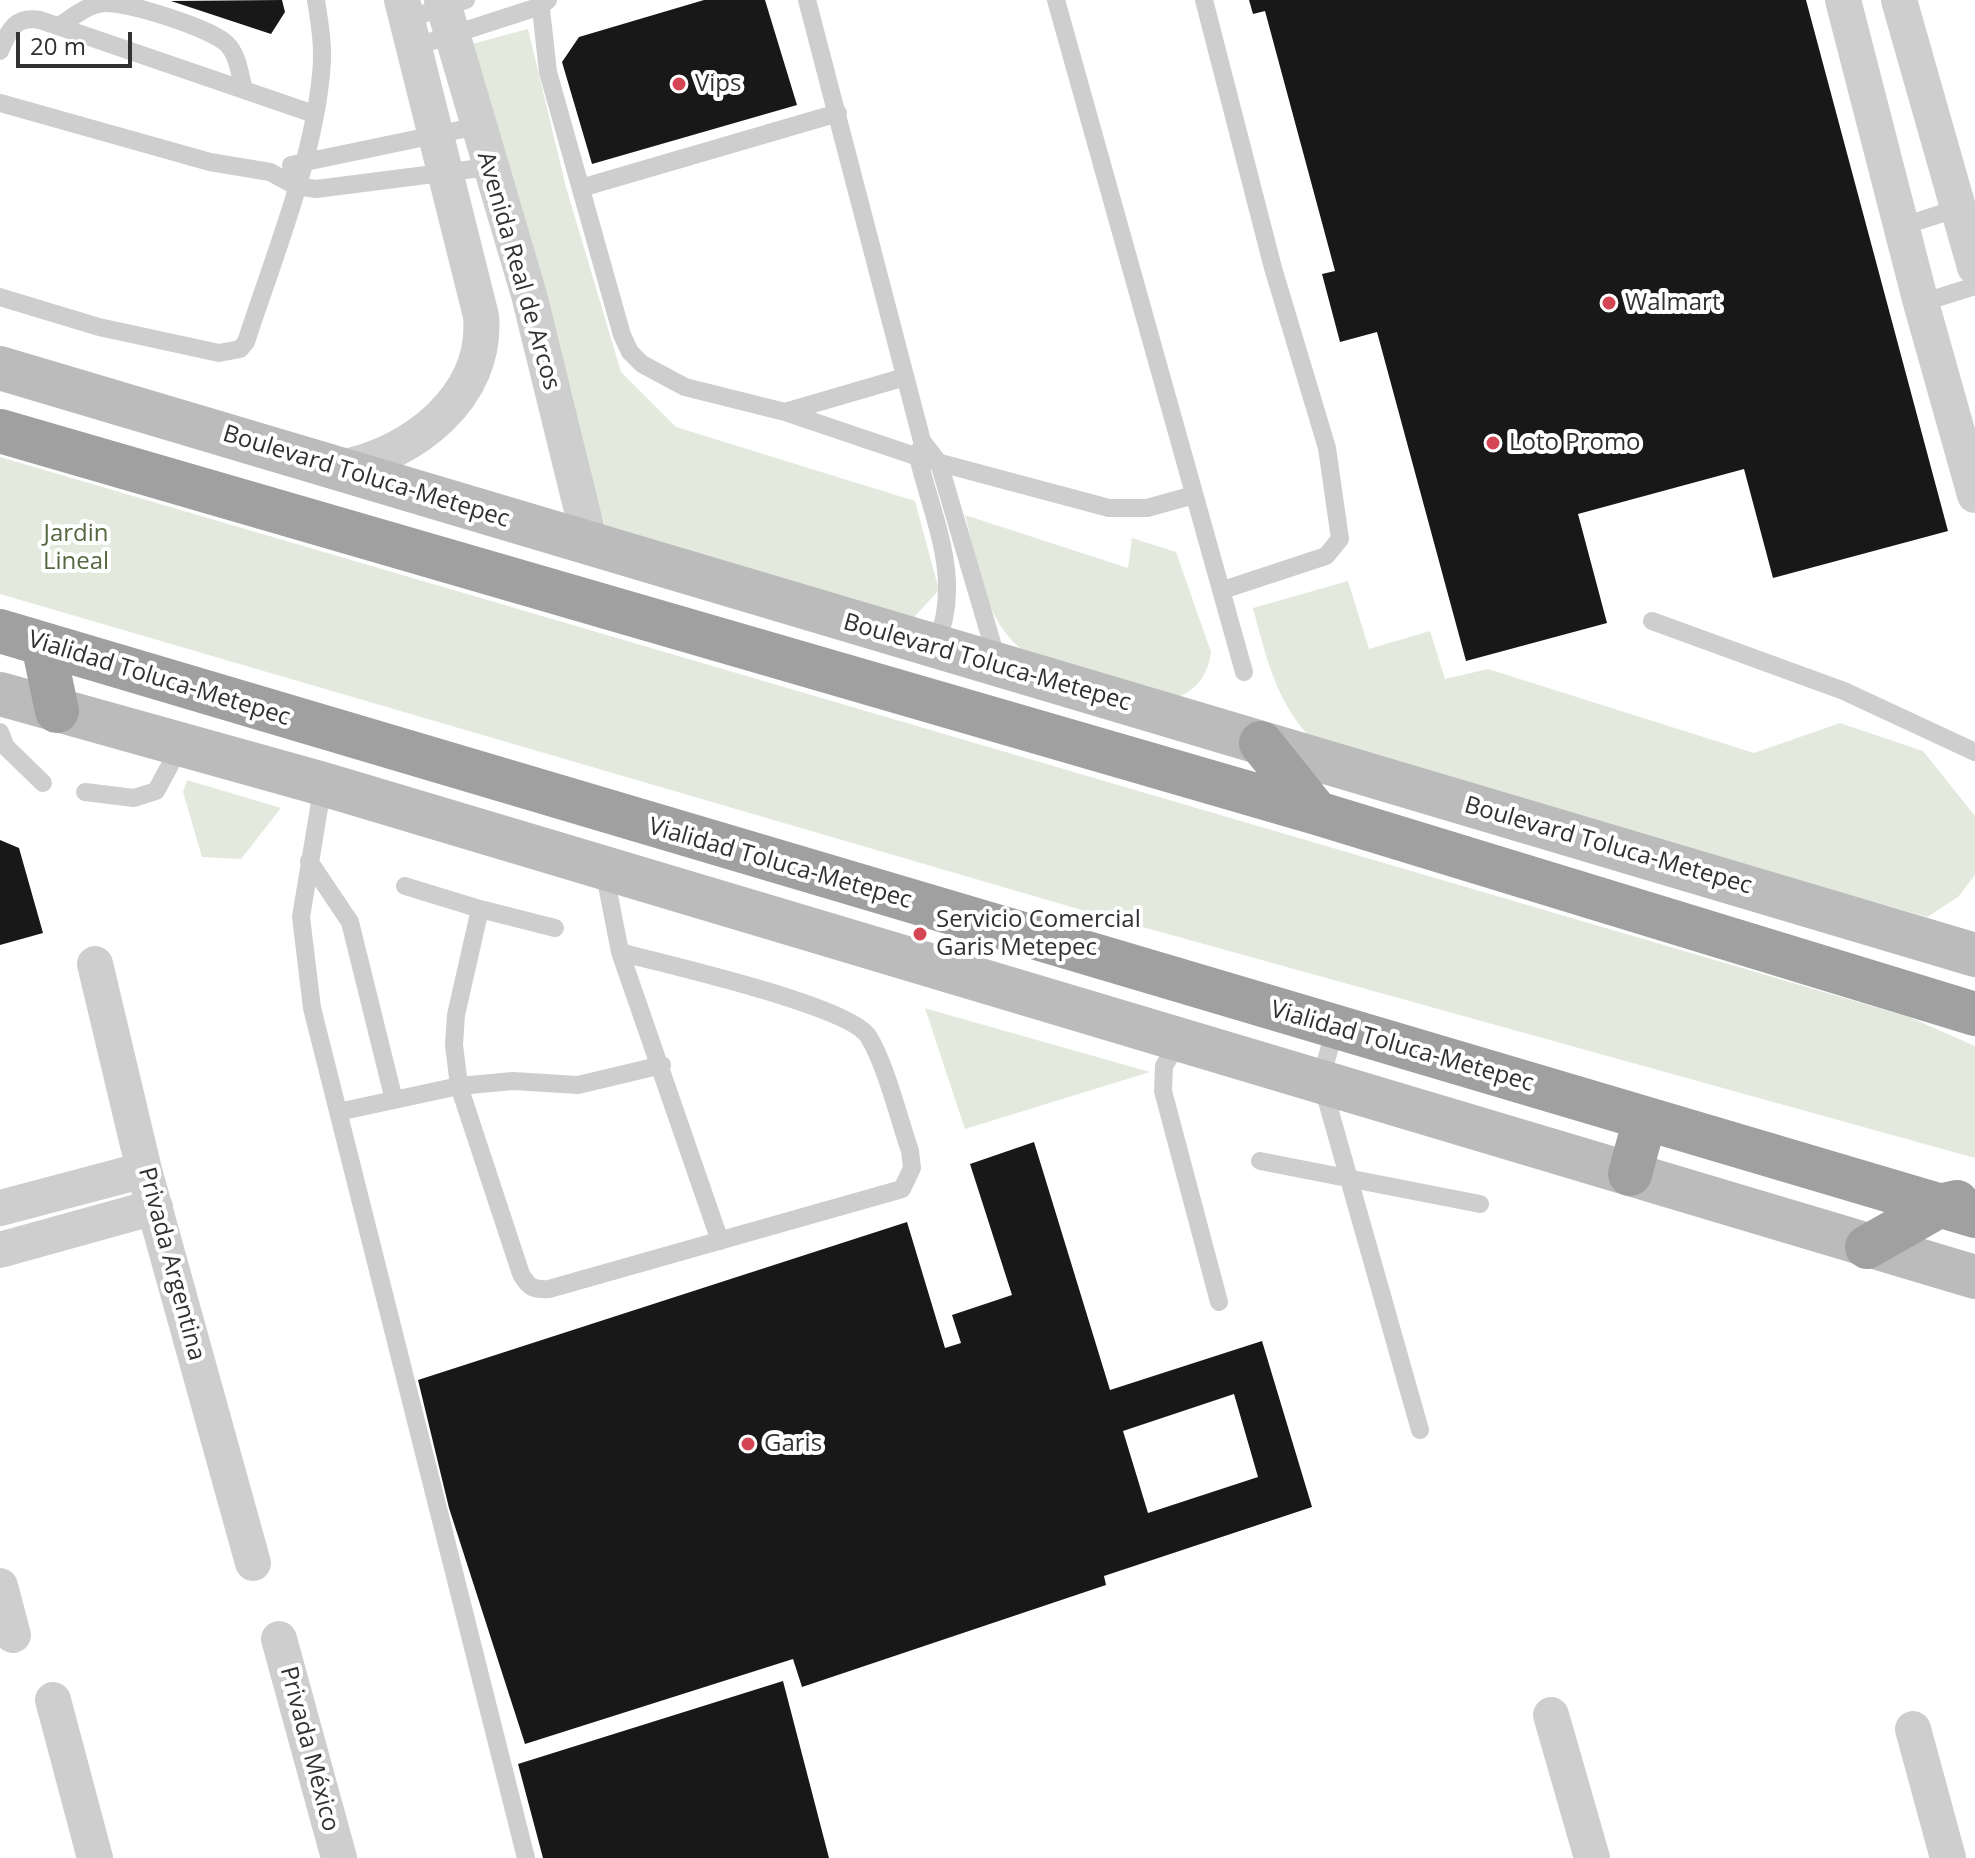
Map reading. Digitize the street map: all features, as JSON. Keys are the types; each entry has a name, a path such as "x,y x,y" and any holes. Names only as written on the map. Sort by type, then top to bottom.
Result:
{"highway":[{"path":"0,431 1317,813 1975,1014"},
{"path":"19,646 57,711"},
{"name":"Vialidad Toluca-Metepec","path":"19,646 1853,1180 1963,1207"},
{"path":"1261,743 1317,813"},
{"path":"1630,1174 1645,1119"},
{"path":"1853,1180 1862,1245 1963,1207"}],"main road":[{"name":"Boulevard Toluca-Metepec","path":"0,368 934,648 1974,953"},
{"path":"0,694 323,784 1975,1277"}],"street":[{"path":"1843,0 1921,303 1975,495"},
{"path":"1899,0 1967,206 1975,267"},
{"name":"Avenida Real de Arcos","path":"451,10 489,167 529,295 590,543"},
{"name":"Avenida Real de Arcos","path":"339,468 358,465 428,429 458,400 477,367 483,338 481,316 408,22"},
{"name":"Privada Argentina","path":"95,964 144,1170 253,1563"},
{"path":"0,1208 144,1170"},
{"path":"0,1250 155,1207"},
{"path":"0,1586 13,1635"},
{"name":"Privada México","path":"279,1639 339,1858"},
{"path":"53,1700 95,1858"},
{"path":"1551,1715 1592,1858"},
{"path":"1913,1729 1948,1858"}],"lane":[{"path":"0,297 161,341 219,353 240,349 246,342 296,186 314,114 321,75 316,0"},
{"path":"807,0 905,377 949,583 945,623 934,648"},
{"path":"1056,0 1244,672"},
{"path":"1204,0 1273,268 1327,448 1340,526 1340,539 1326,556 1223,590"},
{"path":"408,22 451,10 543,2 548,72 622,335 630,352 642,364 685,387 920,449 939,463 1118,509 1147,508 1194,495"},
{"path":"59,26 85,9 117,3 213,34 228,44 235,55 244,90"},
{"path":"408,22 451,10"},
{"path":"0,51 8,31 25,18 59,26 314,114"},
{"path":"0,103 210,162 270,172 296,186 316,189 489,167"},
{"path":"581,188 838,113"},
{"path":"270,172 302,162 478,126"},
{"path":"1903,226 1967,206"},
{"path":"1921,303 1975,286"},
{"path":"785,412 905,377"},
{"path":"939,463 999,665"},
{"path":"1652,621 1844,691 1975,752"},
{"path":"0,694 0,708"},
{"path":"0,732 6,747 43,783"},
{"path":"85,792 134,798 156,791 181,745"},
{"path":"323,784 301,925 312,1008 526,1858"},
{"path":"309,861 350,922 394,1100"},
{"path":"604,870 620,952 662,1065 720,1241"},
{"path":"405,886 555,928"},
{"path":"480,909 456,1015 454,1045 459,1086 528,1286 549,1289 902,1189 912,1168 910,1151 868,1034 857,1024 756,988 620,952"},
{"path":"1335,1027 1321,1080 1420,1430"},
{"path":"1181,1039 1164,1066 1163,1091 1219,1302"},
{"path":"338,1112 459,1086 513,1081 578,1085 662,1065"},
{"path":"1260,1161 1480,1204"}],"green space":[{"path":"528,29 566,187 621,372 676,427 915,501 939,590 906,626 608,538 472,44"},
{"name":"Jardin Lineal","path":"0,457 1909,1017 1975,1046 1975,1158 1085,911 0,594"},
{"path":"965,515 1128,568 1132,538 1176,552 1211,652 1201,679 1178,697 1028,654 1001,627 992,610 984,592"},
{"path":"1348,581 1369,649 1430,631 1445,679 1488,669 1754,753 1840,723 1923,751 1975,816 1975,875 1958,897 1927,917 1318,745 1283,699 1253,608"},
{"path":"187,780 281,808 241,859 202,857 183,792"},
{"path":"925,1008 1150,1072 965,1129"}],"building":[{"path":"282,0 285,12 271,34 171,1"},
{"name":"Vips","path":"704,0 765,0 797,105 592,164 562,62 579,37"},
{"name":"Walmart","path":"1249,0 1806,0 1948,531 1773,578 1744,469 1578,514 1607,623 1466,661 1377,332 1340,342 1322,274 1335,271 1265,11 1253,14"},
{"path":"0,840 19,848 43,933 0,945"},
{"name":"Garis","path":"1034,1142 1110,1390 1262,1341 1312,1507 1104,1576 1106,1585 802,1687 793,1659 525,1744 449,1508 418,1380 907,1222 945,1348 961,1343 952,1315 1012,1295 970,1164","holes":["1234,1394 1258,1477 1148,1513 1123,1431"]},
{"path":"783,1681 829,1858 543,1858 518,1764"}],"place":[{"name":"Vips","path":"679,84"},
{"name":"Walmart","path":"1609,303"},
{"name":"Loto Promo","path":"1493,443"},
{"name":"Servicio Comercial Garis Metepec","path":"920,934"},
{"name":"Garis","path":"748,1444"}]}
